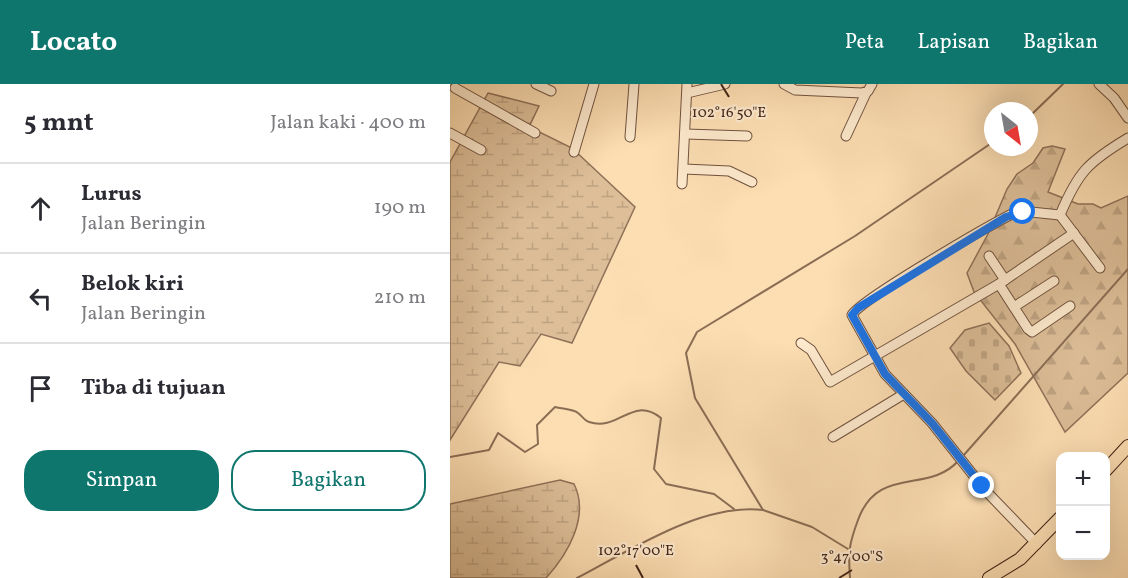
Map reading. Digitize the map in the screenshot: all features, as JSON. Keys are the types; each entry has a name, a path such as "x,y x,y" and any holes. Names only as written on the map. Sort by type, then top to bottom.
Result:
{"main road":[{"path":"1110,466 1128,446"},
{"path":"989,578 1006,569 1037,544 1056,523"}],"street":[{"path":"536,84 551,91"},
{"path":"574,152 594,84"},
{"path":"630,137 634,84"},
{"path":"682,184 687,89 726,84"},
{"path":"846,136 872,84"},
{"path":"1099,84 1114,98 1128,118"},
{"path":"787,85 866,93"},
{"path":"454,89 535,133"},
{"path":"450,133 481,150"},
{"path":"686,134 747,136"},
{"path":"1060,215 1082,171 1092,161 1128,138"},
{"path":"684,169 729,171 752,182"},
{"path":"1037,544 985,490 962,458 904,394 874,357 852,317 858,308 1012,214 1031,212 1060,215 1100,268"},
{"path":"801,343 811,350 830,382 1002,282 1074,233"},
{"path":"989,256 1014,307 1028,329 1034,332 1070,306"},
{"path":"1014,307 1054,281"},
{"path":"833,437 904,394"}],"green space":[{"path":"488,93 539,106 529,127 572,148 635,207 572,343 541,334 520,366 499,362 450,440 450,162"},
{"path":"1052,146 1065,149 1048,192 1078,204 1093,204 1101,208 1128,196 1128,373 1065,432 1015,344 974,292 967,273 988,234 1007,189 1017,174 1033,163 1043,148"},
{"path":"989,323 1009,346 1021,373 995,400 966,371 950,348 965,330"},
{"path":"560,480 574,484 578,496 578,521 569,546 546,578 450,578 450,504"}],"waterway":[{"path":"1038,108 1063,84"},
{"path":"848,549 812,527 763,510 695,398 686,353 697,332 855,236 984,148"},
{"path":"963,456 1128,269"},
{"path":"450,457 489,450 498,433 525,452 538,444 537,425 555,407 573,411 588,421 600,424 642,410 661,418 654,469 666,484 714,494 734,509"},
{"path":"850,578 851,542 858,520 867,503 878,492 891,486 933,476 947,470 959,460"},
{"path":"577,578 643,542 691,521 739,510 763,510"}],"route":[{"path":"982,486 932,423 885,374 852,315 858,308 1006,217 1023,212"}]}
